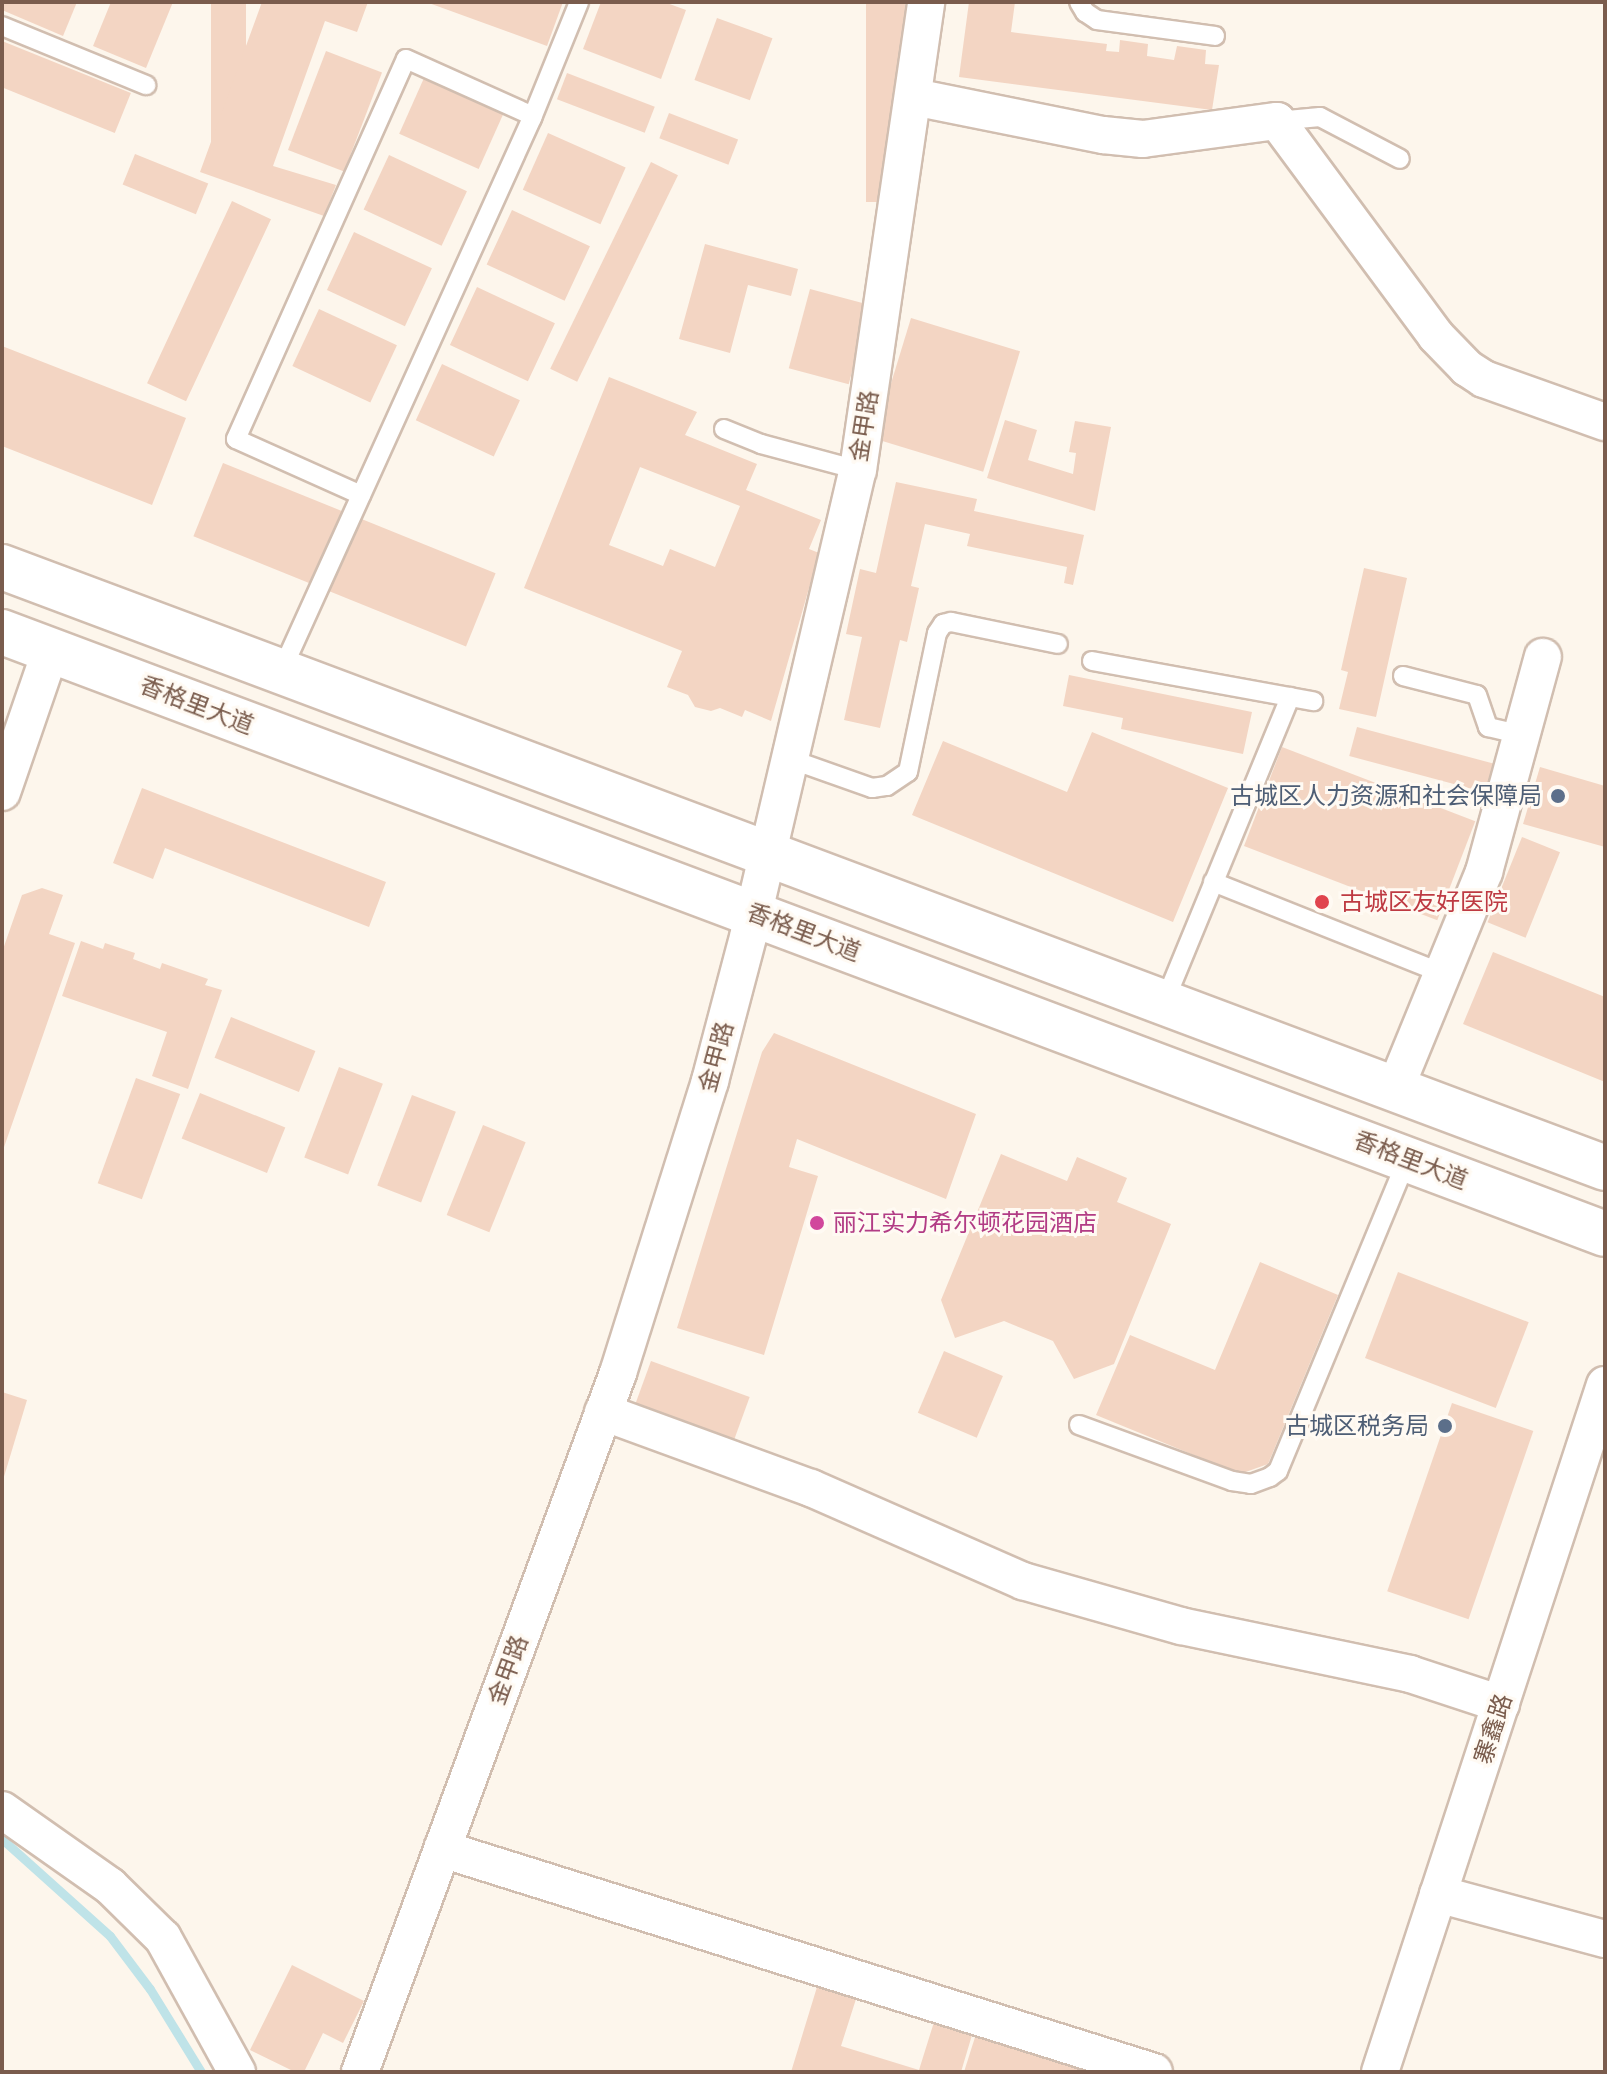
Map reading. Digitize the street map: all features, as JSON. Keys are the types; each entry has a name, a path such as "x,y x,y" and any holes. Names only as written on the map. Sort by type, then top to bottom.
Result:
{"main road":[{"path":"2,567 1605,1168"},
{"name":"香格里大道","path":"2,632 1605,1234"}],"street":[{"name":"金甲路","path":"360,2072 603,1412 666,1228 753,913 858,470 926,2"},
{"path":"914,97 1103,135 1143,139 1277,121 1436,336 1467,368 1494,383 1605,422"},
{"path":"2,792 51,650"},
{"path":"1395,1089 1484,872 1543,657"},
{"name":"寨鑫路","path":"1380,2072 1605,1385"},
{"path":"603,1412 811,1488 1023,1581 1181,1626 1410,1674 1501,1704"},
{"path":"2,1810 110,1886 163,1938 237,2072"},
{"path":"442,1849 1154,2072"},
{"path":"1438,1894 1605,1939"}],"lane":[{"path":"281,672 533,116 579,2"},
{"path":"1079,2 1085,12 1097,20 1215,36"},
{"path":"2,26 146,85"},
{"path":"361,495 236,439 406,59 533,116"},
{"path":"1277,121 1320,117 1400,159"},
{"path":"724,429 761,444 858,470"},
{"path":"790,759 872,788 887,786 908,772 937,633 943,624 951,622 1058,644"},
{"path":"1092,661 1313,701"},
{"path":"1403,676 1477,695 1488,727 1522,735"},
{"path":"1164,1003 1290,697"},
{"path":"1213,882 1444,974"},
{"path":"1079,1425 1232,1481 1251,1484 1278,1471 1408,1159"}],"building":[{"path":"2,2 77,2 63,36 2,10"},
{"path":"111,2 173,2 146,68 93,46"},
{"path":"211,2 246,2 246,146 211,146"},
{"path":"262,2 368,2 357,32 325,21 273,166 336,185 324,216 200,172"},
{"path":"426,2 563,2 547,46"},
{"path":"601,2 664,2 686,10 661,79 583,49"},
{"path":"866,2 905,2 905,202 866,202"},
{"path":"969,2 1015,2 1011,32 1107,44 1106,51 1119,52 1120,40 1148,44 1147,56 1174,60 1177,46 1206,50 1205,64 1219,65 1212,110 959,77"},
{"path":"717,18 772,38 750,100 694,80"},
{"path":"2,41 131,93 115,133 2,87"},
{"path":"326,51 382,73 344,171 288,150"},
{"path":"567,73 655,107 645,133 557,99"},
{"path":"424,78 503,113 479,169 399,134"},
{"path":"669,113 738,140 728,165 659,138"},
{"path":"548,133 626,168 600,224 523,190"},
{"path":"135,154 208,184 196,214 123,185"},
{"path":"389,155 467,191 442,246 364,209"},
{"path":"651,162 678,175 577,382 550,369"},
{"path":"232,201 271,219 186,401 147,383"},
{"path":"512,210 590,246 565,301 487,264"},
{"path":"354,232 432,268 405,326 327,290"},
{"path":"705,244 798,269 791,296 748,285 730,353 679,339"},
{"path":"477,287 555,323 528,381 450,345"},
{"path":"810,289 870,305 849,384 789,368"},
{"path":"319,309 397,345 370,402 292,366"},
{"path":"911,318 1020,351 983,472 874,438"},
{"path":"2,346 186,418 152,505 2,446"},
{"path":"442,364 520,400 494,457 416,420"},
{"path":"609,377 697,412 685,435 757,464 746,490 821,520 809,549 819,553 771,721 745,710 742,717 720,708 711,711 695,707 688,695 667,687 682,651 524,588","holes":["640,467 740,506 715,567 670,549 663,566 609,545"]},
{"path":"1005,420 1037,430 1028,460 1073,474 1076,453 1069,452 1075,421 1111,427 1095,511 987,478"},
{"path":"223,463 496,573 466,646 193,536"},
{"path":"896,482 977,499 974,511 1084,535 1073,585 1064,583 1067,567 967,546 970,534 925,524 911,586 919,588 907,642 900,640 880,728 844,720 862,637 846,634 860,569 876,573"},
{"path":"1364,568 1407,578 1376,717 1339,709 1348,672 1341,670"},
{"path":"1069,675 1252,712 1243,754 1121,729 1123,718 1063,706"},
{"path":"1357,727 1495,764 1487,793 1349,756"},
{"path":"1092,732 1228,788 1173,922 912,815 943,741 1067,792"},
{"path":"1282,747 1475,821 1437,920 1244,846"},
{"path":"1540,767 1605,786 1605,847 1523,824"},
{"path":"142,788 386,882 369,927 165,848 153,879 113,863"},
{"path":"1522,837 1560,852 1526,938 1488,922"},
{"path":"42,888 63,895 49,934 75,943 2,1153 2,952 22,895"},
{"path":"81,941 103,949 105,943 135,953 133,959 160,969 162,963 208,979 205,985 222,990 188,1089 152,1076 167,1032 62,996"},
{"path":"1493,952 1605,997 1605,1082 1463,1024"},
{"path":"231,1017 315,1051 299,1092 215,1058"},
{"path":"774,1033 976,1114 946,1199 797,1139 789,1167 818,1176 764,1355 677,1328 762,1052"},
{"path":"339,1067 383,1084 348,1174 304,1158"},
{"path":"136,1078 180,1094 142,1199 98,1183"},
{"path":"200,1093 285,1127 267,1173 182,1138"},
{"path":"412,1095 456,1112 421,1202 377,1186"},
{"path":"483,1125 526,1142 489,1232 447,1215"},
{"path":"1001,1154 1067,1181 1077,1157 1127,1178 1117,1202 1171,1224 1114,1364 1074,1379 1053,1341 1004,1321 955,1338 941,1300"},
{"path":"1260,1262 1338,1295 1268,1464 1240,1474 1096,1415 1130,1335 1215,1370"},
{"path":"1398,1272 1529,1322 1496,1408 1365,1358"},
{"path":"944,1351 1003,1376 977,1438 918,1413"},
{"path":"651,1361 750,1397 731,1448 633,1412"},
{"path":"2,1392 27,1400 3,1480 2,1480"},
{"path":"1452,1403 1533,1431 1469,1619 1387,1591"},
{"path":"292,1965 364,2001 343,2043 323,2033 304,2072 295,2072 250,2050"},
{"path":"817,1987 856,1999 841,2046 919,2070 934,2022 972,2035 961,2072 791,2072"},
{"path":"976,2034 1095,2072 964,2072"}],"waterway":[{"path":"2,1839 110,1936 150,1989 201,2072"}],"place":[{"name":"古城区人力资源和社会保障局","path":"1558,796"},
{"name":"古城区友好医院","path":"1322,902"},
{"name":"丽江实力希尔顿花园酒店","path":"817,1223"},
{"name":"古城区税务局","path":"1445,1426"}]}
